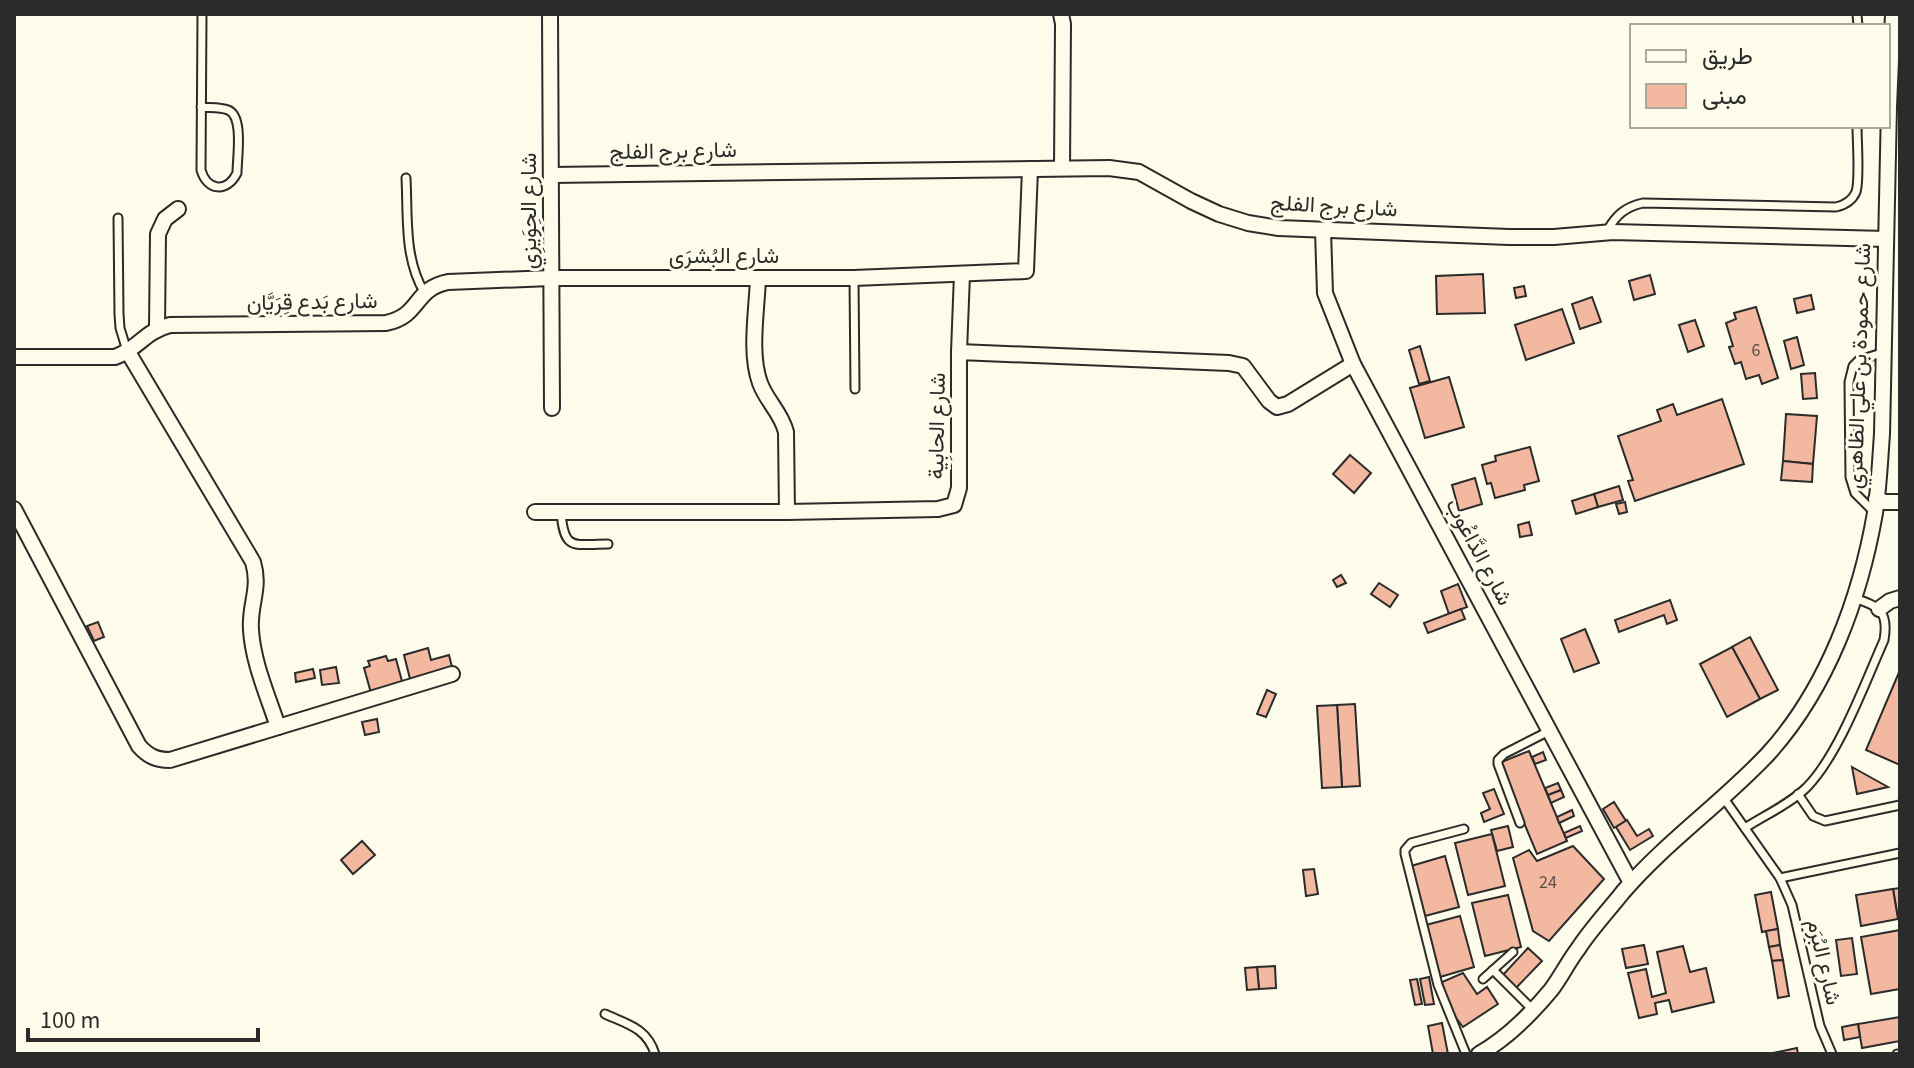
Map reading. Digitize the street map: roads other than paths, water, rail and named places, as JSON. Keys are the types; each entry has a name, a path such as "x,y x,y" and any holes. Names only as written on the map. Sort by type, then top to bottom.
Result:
{"street":[{"name":"شارع الحِوَيزِي","path":"550,14 552,408"},
{"path":"1061,14 1062,168"},
{"name":"شارع حمودة بن علي الظاهري","path":"1890,70 1893,14"},
{"name":"شارع حمودة بن علي الظاهري","path":"1479,1054 1506,1035 1551,989 1579,947 1631,883 1768,753 1809,698 1826,667 1854,598 1876,506 1885,352 1888,128"},
{"name":"شارع البُشرَى","path":"424,292 448,282 551,278 854,278 1026,271 1030,169"},
{"name":"شارع برج الفلج","path":"551,175 1125,169 1139,172 1219,214 1279,228 1509,237 1606,232 1886,239"},
{"path":"14,357 115,357 128,352 157,328 158,234 165,219 178,209"},
{"name":"شارع الدَّاعُوب","path":"1323,231 1325,293 1353,364 1631,883"},
{"path":"959,352 962,274"},
{"path":"758,278 755,357 757,372 768,400 777,409 786,432 787,512"},
{"name":"شارع بَدع قِرَيَّان","path":"157,328 170,325 386,323 406,316 424,292"},
{"path":"128,352 253,562 257,588 251,626 252,642 278,727"},
{"name":"شارع الحابِية","path":"535,512 787,512 938,509 954,505 959,488 959,352 1229,363 1243,366 1277,407 1288,404 1353,364"},
{"path":"1876,506 1885,502 1900,502"},
{"path":"14,509 139,746 147,755 158,760 170,760 452,674"},
{"path":"1879,609 1900,598"}],"lane":[{"path":"201,107 229,110 238,121 237,173 225,186 208,184 202,175 201,107 202,14"},
{"path":"1606,232 1619,213 1643,203 1842,206 1852,199 1857,189 1857,128"},
{"path":"406,178 410,255 424,292"},
{"path":"118,218 120,328 128,352"},
{"path":"854,278 855,389"},
{"path":"1876,506 1855,493 1850,477 1849,382 1853,366 1859,360 1885,352"},
{"path":"561,512 562,530 567,540 577,544 608,544"},
{"path":"1745,828 1798,794 1814,778 1835,745 1884,640 1885,622 1879,609 1874,604 1854,598"},
{"path":"1520,823 1498,760 1549,731"},
{"path":"1798,794 1813,816 1825,821 1900,805"},
{"name":"شارع البُرَم","path":"1723,797 1780,878 1792,905 1820,1026 1832,1054"},
{"path":"1464,829 1411,843 1405,854 1438,985 1466,1054"},
{"path":"1780,878 1900,853"},
{"path":"1483,979 1513,952"},
{"path":"1493,970 1532,1009"},
{"path":"605,1014 646,1035 655,1054"}]}
